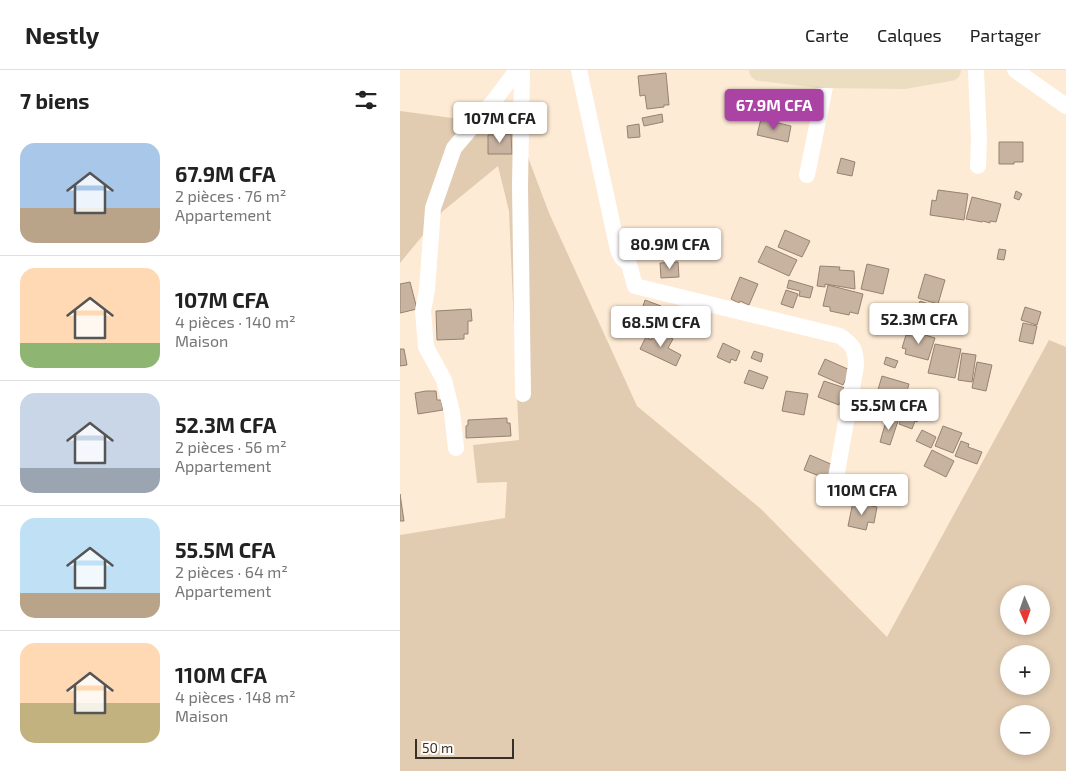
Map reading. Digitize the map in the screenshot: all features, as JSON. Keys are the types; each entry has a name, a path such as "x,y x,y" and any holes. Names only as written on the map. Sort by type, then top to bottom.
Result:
{"street":[{"path":"456,448 452,412 444,380 426,347 423,311 427,290 433,208 454,148 517,70"},
{"path":"522,70 520,186 523,394"},
{"path":"579,70 618,250 622,258 629,264 634,286 840,336 850,344 856,354 856,366 835,483"},
{"path":"760,70 820,77 905,78 950,70"},
{"path":"976,70 979,140 978,166"},
{"path":"1015,70 1066,106"},
{"path":"807,175 827,77"}],"shaded area":[{"path":"400,111 517,128 549,213 637,406 761,509 887,637 1049,340 1066,347 1066,771 400,771 400,535 505,518 507,482 477,483 473,445 519,440 509,211 498,166 443,211 400,263"}],"building":[{"path":"666,73 669,105 647,109 645,95 640,96 638,76"},
{"path":"662,114 663,122 644,126 642,118"},
{"path":"761,119 791,126 788,142 757,135"},
{"path":"639,124 640,137 628,138 627,126"},
{"path":"511,134 512,154 488,154 488,135"},
{"path":"999,142 1023,142 1023,162 999,164"},
{"path":"841,158 855,162 852,176 837,173"},
{"path":"938,190 968,194 964,220 930,215 932,200 936,201"},
{"path":"1016,191 1022,194 1019,200 1014,198"},
{"path":"972,197 1001,204 996,222 990,221 990,223 966,219"},
{"path":"634,229 664,229 664,259 634,259"},
{"path":"785,230 810,241 802,257 778,247"},
{"path":"766,246 797,260 789,276 758,262"},
{"path":"999,249 1006,250 1004,260 997,259"},
{"path":"678,262 679,277 661,278 660,263"},
{"path":"867,264 889,269 883,294 861,289"},
{"path":"820,266 840,267 839,270 854,271 855,289 825,284 825,287 817,286"},
{"path":"925,274 945,280 938,304 918,298"},
{"path":"740,277 758,284 749,305 731,299"},
{"path":"789,280 813,287 810,298 799,296 800,291 787,288"},
{"path":"410,282 417,309 400,313 400,284"},
{"path":"828,285 863,294 858,314 850,312 849,315 830,311 830,307 823,306"},
{"path":"786,290 798,294 793,308 781,304"},
{"path":"645,300 661,306 658,315 642,309"},
{"path":"920,301 943,309 936,329 916,321 918,315 915,314"},
{"path":"1025,307 1041,312 1037,325 1021,320"},
{"path":"636,308 658,318 650,337 633,329 635,324 630,322"},
{"path":"471,309 472,321 468,321 468,334 464,334 464,339 437,340 436,311"},
{"path":"1023,323 1037,326 1033,344 1019,341"},
{"path":"656,330 673,339 668,348 681,355 676,366 640,349 646,337 651,340"},
{"path":"912,331 935,338 928,360 905,354 906,349 902,348 906,335 910,336"},
{"path":"723,343 740,351 736,361 731,359 730,363 717,357"},
{"path":"935,344 961,349 955,378 928,373"},
{"path":"400,349 404,349 407,365 400,366"},
{"path":"754,351 763,354 761,362 751,358"},
{"path":"962,353 976,355 972,382 958,380"},
{"path":"886,357 898,361 895,368 884,364"},
{"path":"825,359 850,370 843,385 818,374"},
{"path":"977,362 992,365 986,391 972,388"},
{"path":"749,370 768,377 763,389 744,383"},
{"path":"882,376 909,384 902,408 875,400"},
{"path":"824,381 845,388 839,405 818,397"},
{"path":"436,391 437,400 441,400 443,410 418,414 415,393"},
{"path":"786,391 808,394 804,415 782,411"},
{"path":"908,402 923,408 912,429 899,424"},
{"path":"507,418 507,423 510,423 511,436 466,438 468,420"},
{"path":"887,418 898,421 890,445 880,442"},
{"path":"943,426 962,433 953,453 935,446"},
{"path":"922,430 936,437 931,448 916,441"},
{"path":"961,441 969,444 968,447 982,452 977,464 955,456"},
{"path":"932,450 954,461 946,477 924,466"},
{"path":"810,455 833,465 827,479 804,470"},
{"path":"400,494 404,521 400,521"},
{"path":"853,502 877,507 874,523 868,522 866,530 848,526"}]}
